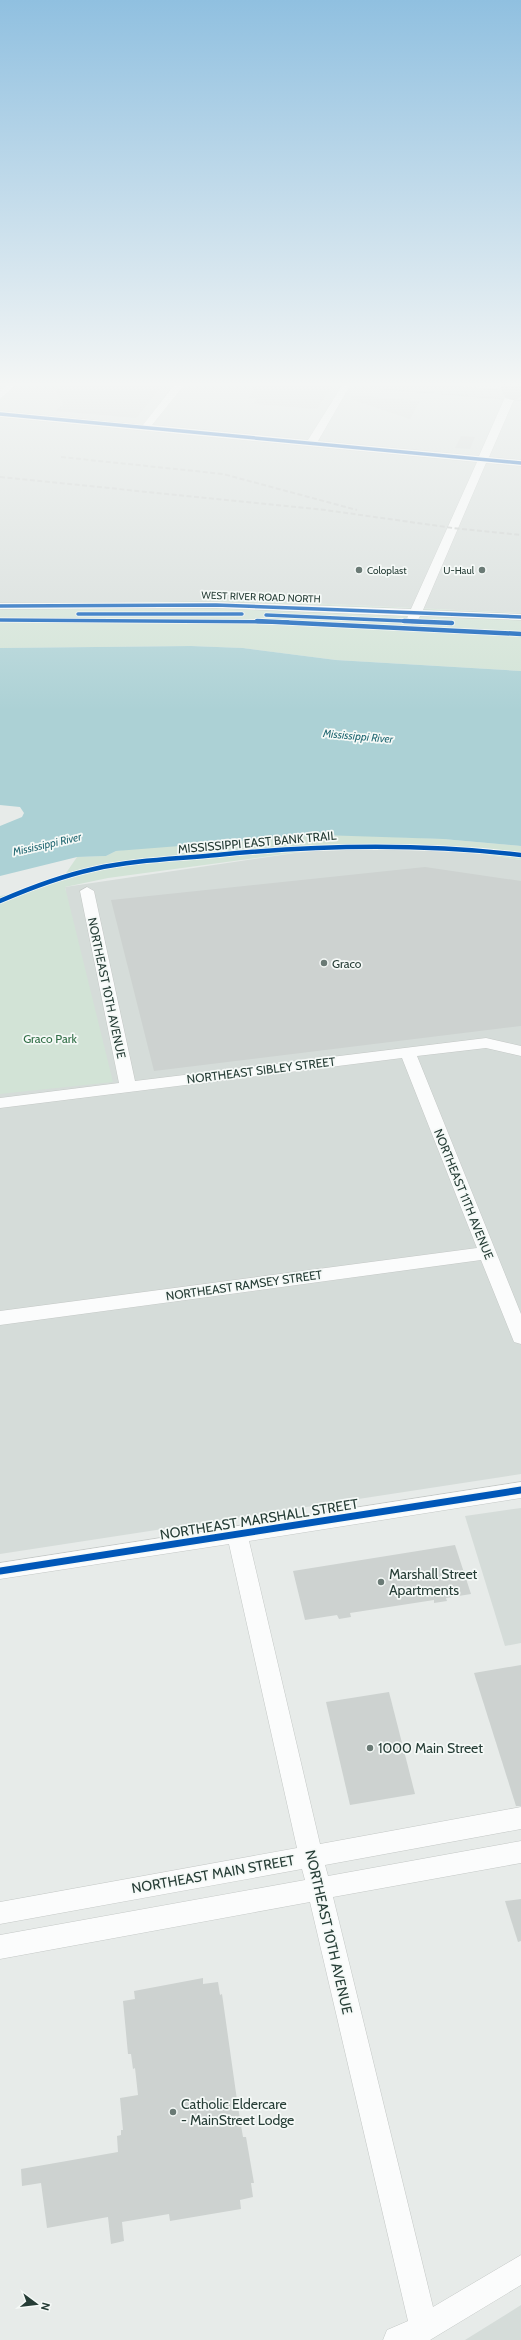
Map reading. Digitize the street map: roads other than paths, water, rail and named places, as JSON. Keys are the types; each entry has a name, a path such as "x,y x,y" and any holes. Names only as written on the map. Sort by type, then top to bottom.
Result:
{"street":[{"path":"414,617 468,493"},
{"name":"WEST RIVER ROAD NORTH","path":"0,607 216,604 414,617 521,626"},
{"name":"WEST RIVER ROAD NORTH","path":"0,615 220,614 521,617"},
{"name":"NORTHEAST 10TH AVENUE","path":"87,891 128,1086"},
{"name":"NORTHEAST SIBLEY STREET","path":"0,1103 486,1043 521,1051"},
{"name":"NORTHEAST 11TH AVENUE","path":"406,1052 521,1337"},
{"name":"NORTHEAST RAMSEY STREET","path":"0,1318 488,1253"},
{"name":"NORTHEAST MARSHALL STREET","path":"0,1571 521,1490"},
{"name":"NORTHEAST 10TH AVENUE","path":"238,1535 318,1888 424,2328"},
{"name":"NORTHEAST MAIN STREET","path":"0,1914 521,1818"},
{"path":"0,1947 521,1852"},
{"path":"397,2340 424,2328 521,2269"}],"water":[{"name":"Mississippi River","path":"191,646 243,648 336,660 521,671 521,846 443,839 321,835 116,851 106,856 77,857 0,876 0,826 22,817 24,813 20,807 0,805 0,648"}],"railway":[{"path":"160,493 325,510 453,528 521,535"},
{"path":"294,493 357,510"}],"place":[{"name":"Coloplast","path":"359,570"},
{"name":"U-Haul","path":"482,570"},
{"name":"Graco","path":"324,963"},
{"name":"Marshall Street Apartments","path":"381,1582"},
{"name":"1000 Main Street","path":"370,1748"},
{"name":"Catholic Eldercare - MainStreet Lodge","path":"173,2112"}],"park label":[{"name":"Graco Park","path":"50,1038"}]}
